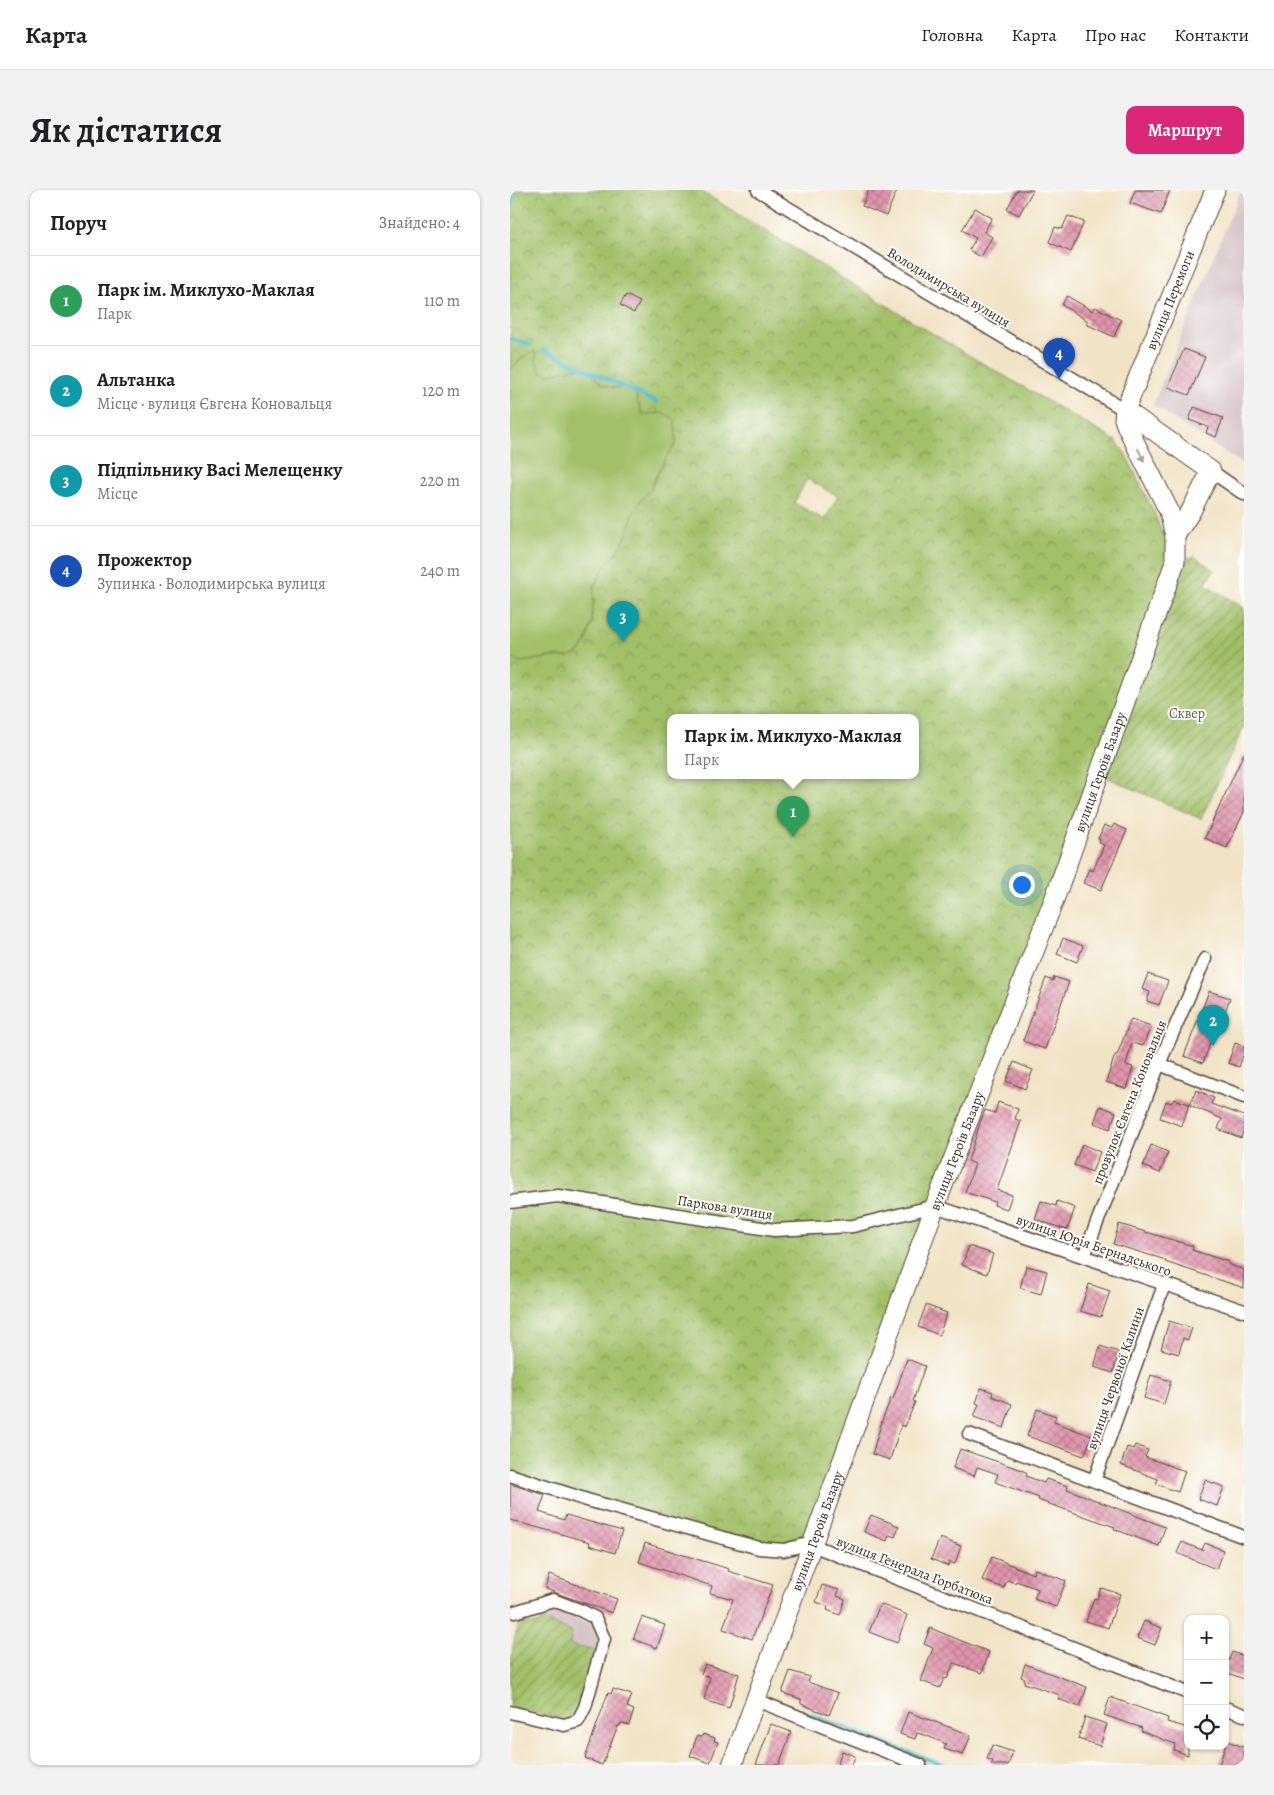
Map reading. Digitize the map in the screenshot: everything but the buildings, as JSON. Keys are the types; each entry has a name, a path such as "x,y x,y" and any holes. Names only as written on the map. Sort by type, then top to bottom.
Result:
{"street":[{"name":"Володимирська вулиця","path":"758,190 1125,410"},
{"name":"вулиця Перемоги","path":"1125,410 1215,190"},
{"path":"1125,410 1244,494"},
{"name":"вулиця Героїв Базару","path":"732,1765 934,1206 1061,882 1175,562 1175,536 1169,511 1127,427 1124,419 1125,410"},
{"path":"1175,536 1191,511 1211,471"},
{"name":"провулок Євгена Коновальця","path":"1084,1256 1159,1064 1205,959"},
{"path":"1159,1064 1244,1098"},
{"name":"Паркова вулиця","path":"510,1202 558,1196 774,1230 853,1226 934,1206"},
{"name":"вулиця Юрія Бернадського","path":"934,1206 1244,1311"},
{"name":"вулиця Червоної Калини","path":"1094,1481 1164,1285"},
{"path":"969,1434 1244,1537"},
{"path":"510,1475 587,1500 759,1548 784,1550 812,1545"},
{"name":"вулиця Генерала Горбатюка","path":"812,1545 1184,1691"},
{"path":"510,1712 564,1725 578,1722 585,1707 604,1639 595,1618 582,1610 553,1600 515,1612"},
{"path":"756,1700 920,1765"},
{"path":"1229,1709 1244,1715"}],"shaded area":[{"path":"1241,190 1244,190 1244,465 1153,405"},
{"path":"551,1607 574,1618 593,1624 598,1640 596,1651 570,1645 572,1632 544,1620"}],"green space":[{"path":"510,190 699,190 953,346 1116,441 1125,453 1154,512 1174,563 812,1545 784,1550 510,1475 510,658 521,662 551,657 570,657 580,652 586,642 592,623 594,587 603,569 622,545 628,533 633,514 640,501 650,490 661,466 676,443 675,420 664,413 642,414 635,393 627,387 604,385 587,369 575,368 551,374 541,373 535,351 515,364 510,371","holes":["807,479 838,496 825,520 794,503"]},
{"path":"535,351 537,364 551,374 575,368 587,369 594,376 613,388 627,387 635,393 642,414 664,413 676,420 676,443 661,466 650,490 640,501 633,514 628,533 622,545 603,569 594,587 592,623 586,642 580,652 570,657 551,657 521,662 510,658 510,371 521,359"},
{"name":"Сквер","path":"1195,557 1214,570 1205,584 1244,608 1244,726 1201,819 1106,777 1181,562 1187,558"},
{"path":"544,1620 572,1632 570,1645 596,1651 576,1715 569,1720 510,1707 511,1663 514,1640 520,1623 537,1624"}],"waterway":[{"path":"510,208 513,190"},
{"path":"510,338 530,345"},
{"path":"544,350 657,402"},
{"path":"795,1709 943,1765"}],"place":[{"name":"Прожектор","path":"1059,379"},
{"name":"Підпільнику Васі Мелещенку","path":"623,642"},
{"name":"Парк ім. Миклухо-Маклая","path":"793,837"},
{"name":"Альтанка","path":"1213,1046"}]}
